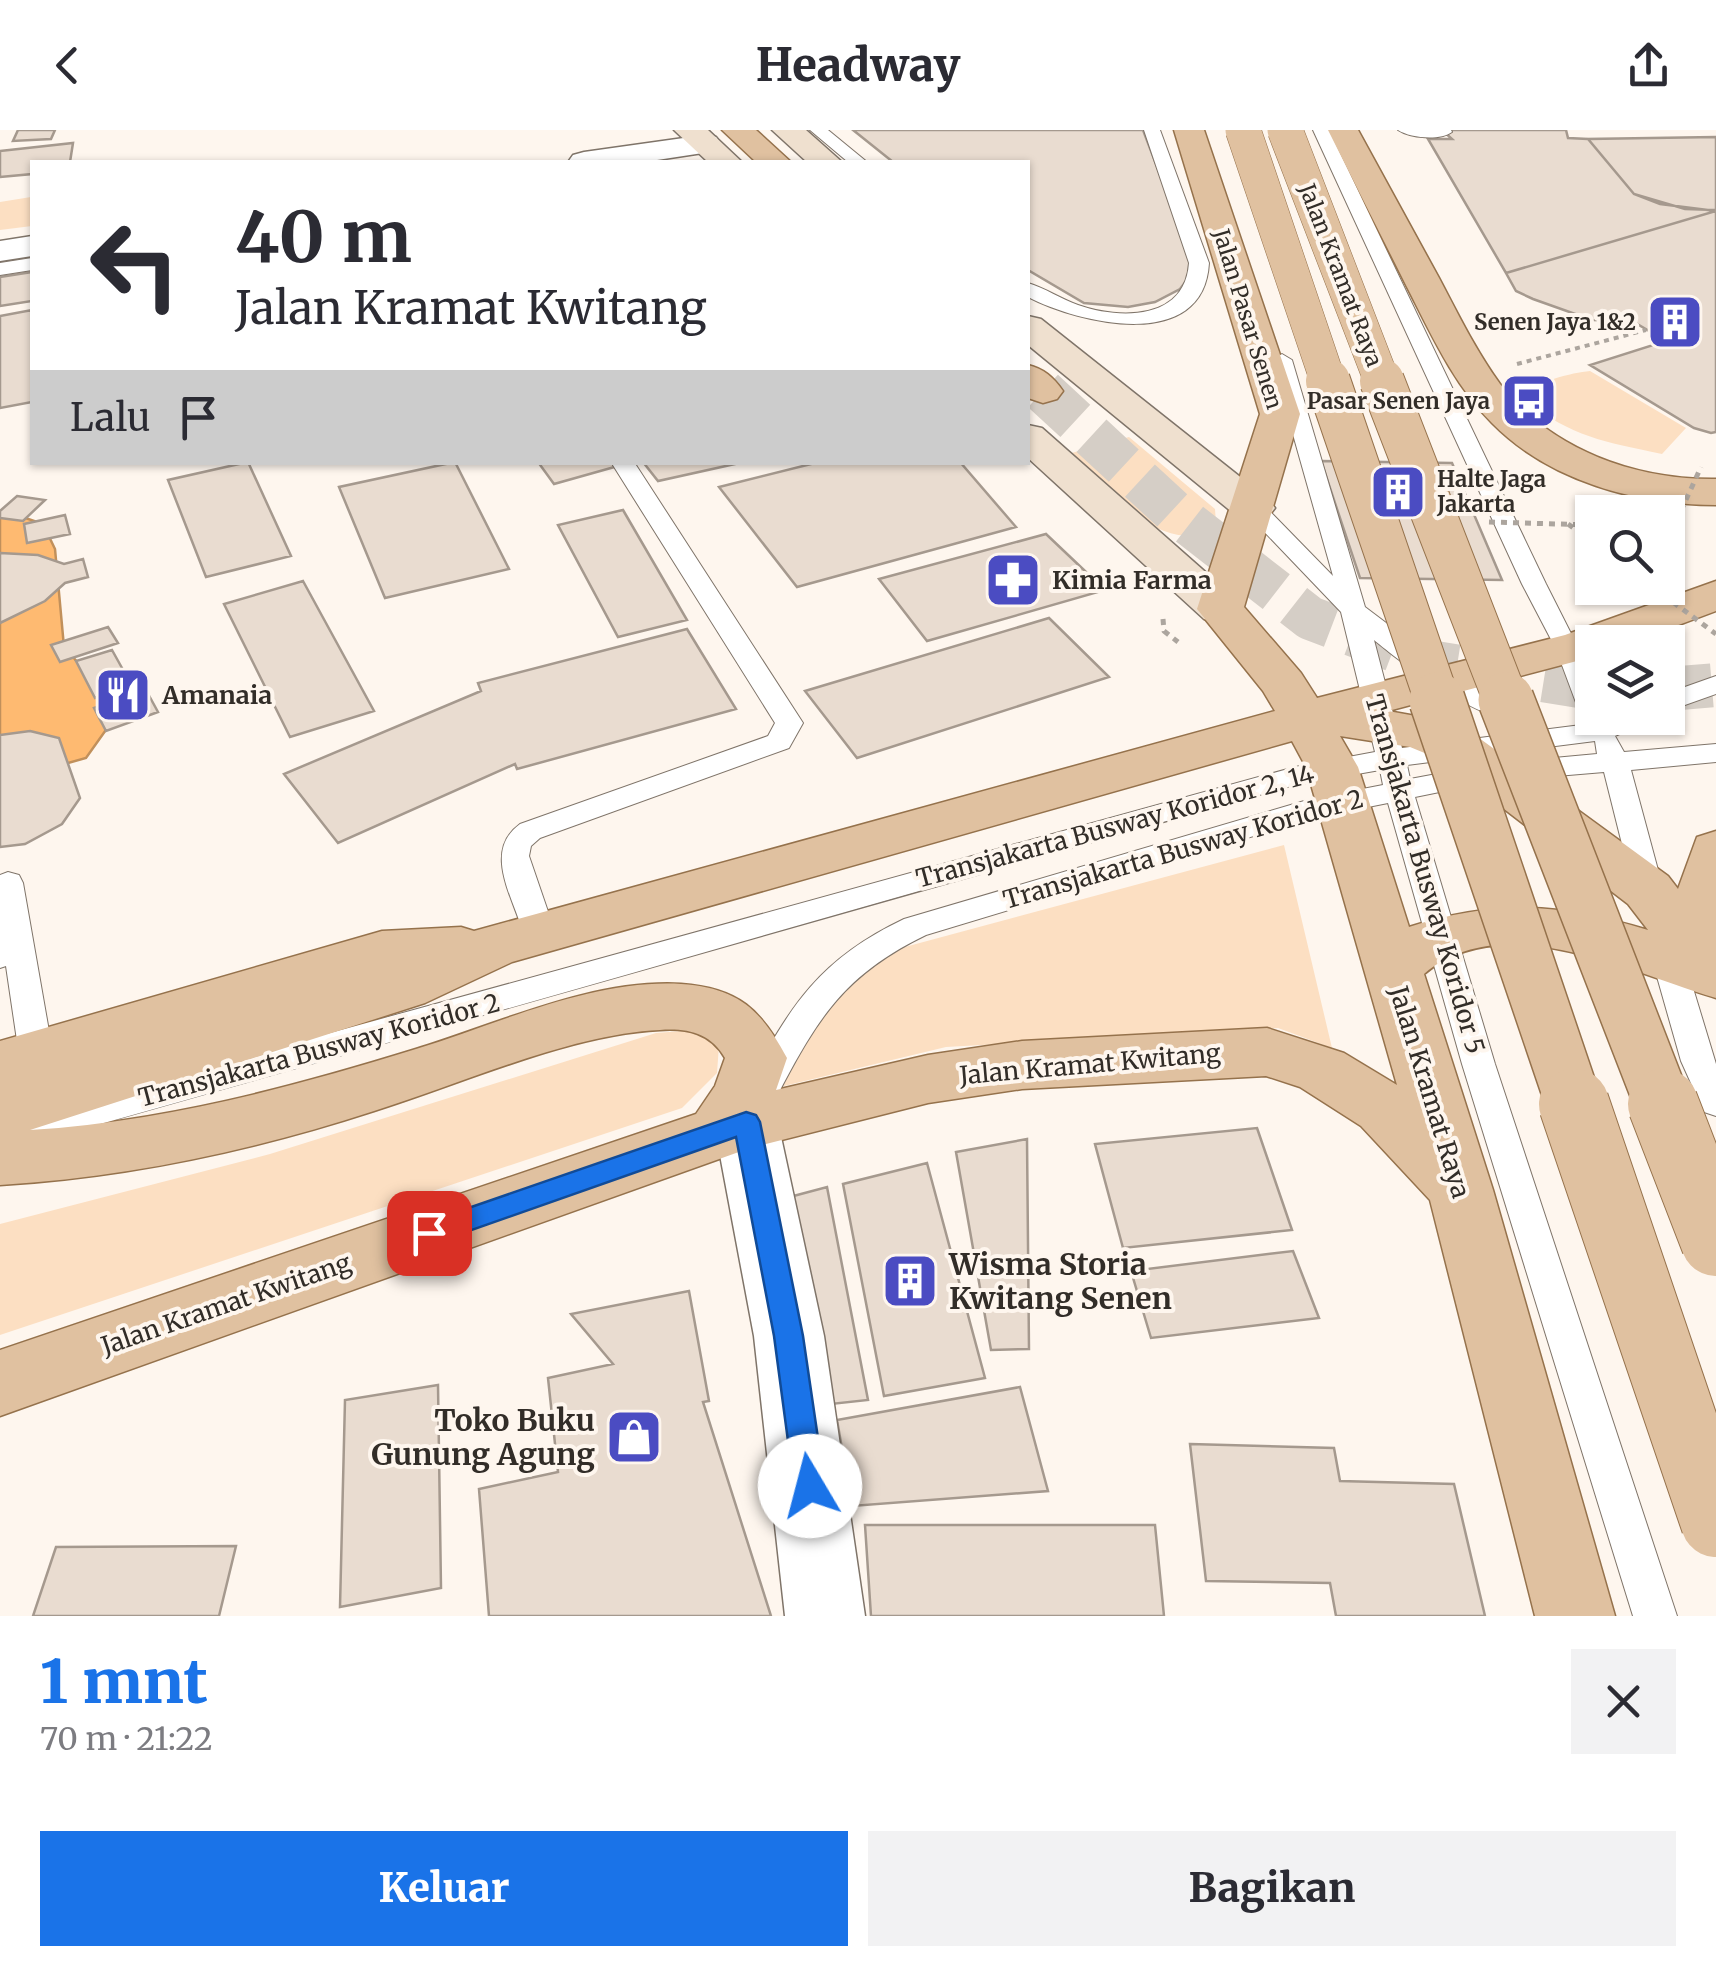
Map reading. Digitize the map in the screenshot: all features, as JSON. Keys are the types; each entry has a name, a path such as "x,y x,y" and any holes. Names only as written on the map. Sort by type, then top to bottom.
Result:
{"main road":[{"path":"737,130 774,160"},
{"name":"Jalan Pasar Senen","path":"1188,130 1280,414 1220,609"},
{"name":"Jalan Kramat Raya","path":"1243,130 1716,1522"},
{"name":"Jalan Kramat Raya","path":"1285,130 1716,1240"},
{"path":"1343,130 1474,376 1508,416 1553,450 1630,482 1665,490 1708,479"},
{"path":"1624,625 1716,595"},
{"name":"Jalan Kramat Raya","path":"1220,609 1284,684 1358,786 1417,954 1460,1190 1574,1616"},
{"path":"1382,727 1451,680 1575,641"},
{"path":"0,1114 404,987 517,939 1273,730 1306,717 1420,732 1475,760 1648,890 1704,970"},
{"path":"1704,970 1703,900 1716,850"},
{"path":"1417,954 1488,928 1569,928 1704,970"},
{"path":"18,1059 382,952 517,939"},
{"path":"0,1158 68,1158 216,1133 586,1019 649,1006 718,1012 746,1032 756,1058 732,1129"},
{"name":"Jalan Kramat Kwitang","path":"0,1384 732,1129 928,1079 1022,1065 1156,1054 1267,1052 1322,1070 1383,1108 1460,1190"}],"street":[{"path":"787,130 824,160"},
{"path":"598,160 707,145"},
{"path":"0,251 30,246"},
{"path":"1030,329 1253,508"},
{"path":"1030,439 1220,609"},
{"path":"732,1129 788,1336 825,1616"}],"lane":[{"path":"799,130 836,160"},
{"path":"818,130 856,160"},
{"path":"1030,290 1050,302 1091,315 1137,318 1164,313 1191,300 1201,283 1198,263 1152,130"},
{"name":"Transjakarta Busway Koridor 5","path":"1205,130 1305,428 1382,727 1358,786"},
{"path":"1321,130 1534,584 1575,641"},
{"path":"1406,130 1444,132"},
{"path":"0,269 30,264"},
{"path":"1030,318 1224,476 1350,604 1414,661 1502,709 1544,723 1575,721"},
{"path":"517,939 514,856 517,841 530,830 779,742 789,723 624,465"},
{"path":"1685,681 1716,682"},
{"path":"1685,696 1716,682"},
{"path":"1475,760 1575,726"},
{"name":"Transjakarta Busway Koridor 2, 14","path":"636,960 765,920 1358,786 1382,727"},
{"path":"1603,735 1648,890"},
{"path":"1637,735 1647,739 1716,738"},
{"name":"Transjakarta Busway Koridor 2","path":"732,1129 792,1033 843,972 872,948 916,927 1358,786 1475,760 1614,761 1716,753"},
{"path":"0,886 8,883 18,1059"},
{"name":"Transjakarta Busway Koridor 5","path":"1417,954 1656,1616"},
{"name":"Transjakarta Busway Koridor 2","path":"0,1138 636,960"},
{"path":"1704,970 1698,1060 1716,1102"}],"path":[{"path":"1474,376 1646,330"},
{"path":"1685,511 1708,479"},
{"path":"1489,522 1575,524"},
{"path":"1568,524 1575,529"},
{"path":"1677,605 1716,634"}],"shaded area":[{"path":"30,197 30,226 0,230 0,202"},
{"path":"1590,371 1686,428 1662,454 1573,430 1522,398 1544,383"},
{"path":"1129,437 1215,509 1216,523 1197,534 1178,535 1157,528 1117,500 1068,454"},
{"path":"0,513 43,524 55,549 64,647 96,683 108,727 86,758 0,782"},
{"path":"1284,845 1332,1048 1278,1028 946,1047 759,1092 864,958"},
{"path":"695,1030 719,1045 717,1073 682,1108 0,1335 0,1224 270,1154 656,1033"}],"building":[{"path":"18,130 55,130 51,139 13,141"},
{"path":"853,130 1143,130 1190,253 1193,272 1180,289 1155,302 1128,307 1084,303 1030,271 1030,160 890,160"},
{"path":"1442,130 1566,130 1568,138 1588,139 1634,194 1660,204 1716,211 1506,273 1428,139 1452,139"},
{"path":"1716,137 1716,210 1685,209 1634,194 1588,139"},
{"path":"73,143 70,160 30,160 30,174 0,177 0,151"},
{"name":"Senen Jaya 1&2","path":"1716,211 1716,432 1711,433 1694,428 1590,365 1666,341 1632,321 1592,320 1533,299 1516,291 1506,273"},
{"path":"30,272 30,301 0,306 0,277"},
{"path":"30,310 30,402 0,408 0,316"},
{"name":"Halte Jaga Jakarta","path":"1321,461 1452,463 1502,580 1360,578"},
{"path":"249,465 291,556 206,577 168,480"},
{"path":"457,465 509,569 385,598 339,487"},
{"path":"540,465 618,466 554,484"},
{"path":"645,465 730,465 658,481"},
{"path":"807,465 963,465 1016,527 797,587 719,487"},
{"path":"17,496 45,500 23,521 0,518 0,511"},
{"path":"623,510 687,620 618,637 558,525"},
{"path":"65,515 70,534 27,543 24,524"},
{"path":"1046,534 1105,590 927,641 879,579"},
{"path":"0,553 38,555 64,564 83,559 88,577 65,583 45,601 0,623"},
{"path":"303,581 374,711 290,737 224,604"},
{"path":"1049,618 1109,677 857,758 805,691"},
{"path":"108,627 118,643 60,662 51,645"},
{"path":"687,629 736,709 517,769 515,764 338,843 284,774 481,691 478,683"},
{"path":"112,650 132,686 95,698 76,661"},
{"path":"146,690 158,712 106,731 94,708"},
{"path":"30,731 59,738 80,798 62,824 25,844 0,847 0,735"},
{"path":"1257,1128 1292,1230 1123,1248 1095,1144"},
{"path":"1027,1139 1029,1349 991,1350 956,1152"},
{"name":"Wisma Storia Kwitang Senen","path":"927,1163 985,1378 884,1396 843,1184"},
{"path":"827,1187 868,1400 822,1405 786,1198"},
{"path":"1293,1251 1319,1318 1151,1338 1131,1271"},
{"name":"Toko Buku Gunung Agung","path":"689,1291 709,1401 703,1402 771,1616 489,1616 479,1489 558,1472 548,1378 613,1364 571,1314"},
{"path":"438,1385 441,1588 340,1607 345,1400"},
{"path":"1020,1387 1048,1491 852,1506 837,1420"},
{"path":"1190,1444 1334,1448 1340,1481 1454,1484 1485,1616 1336,1616 1330,1583 1206,1581"},
{"path":"865,1525 1155,1525 1164,1616 871,1616"},
{"path":"236,1546 219,1616 33,1616 56,1547"}],"tunnel":[{"path":"1043,391 1174,512 1310,618 1423,661 1575,685"},
{"path":"1685,688 1716,685"}],"place":[{"name":"Senen Jaya 1&2","path":"1675,322"},
{"name":"Pasar Senen Jaya","path":"1529,401"},
{"name":"Halte Jaga Jakarta","path":"1398,492"},
{"name":"Kimia Farma","path":"1013,580"},
{"name":"Amanaia","path":"123,695"},
{"name":"Wisma Storia Kwitang Senen","path":"910,1281"},
{"name":"Toko Buku Gunung Agung","path":"634,1437"}],"route":[{"path":"429,1233 746,1122 788,1336 810,1486"}]}
